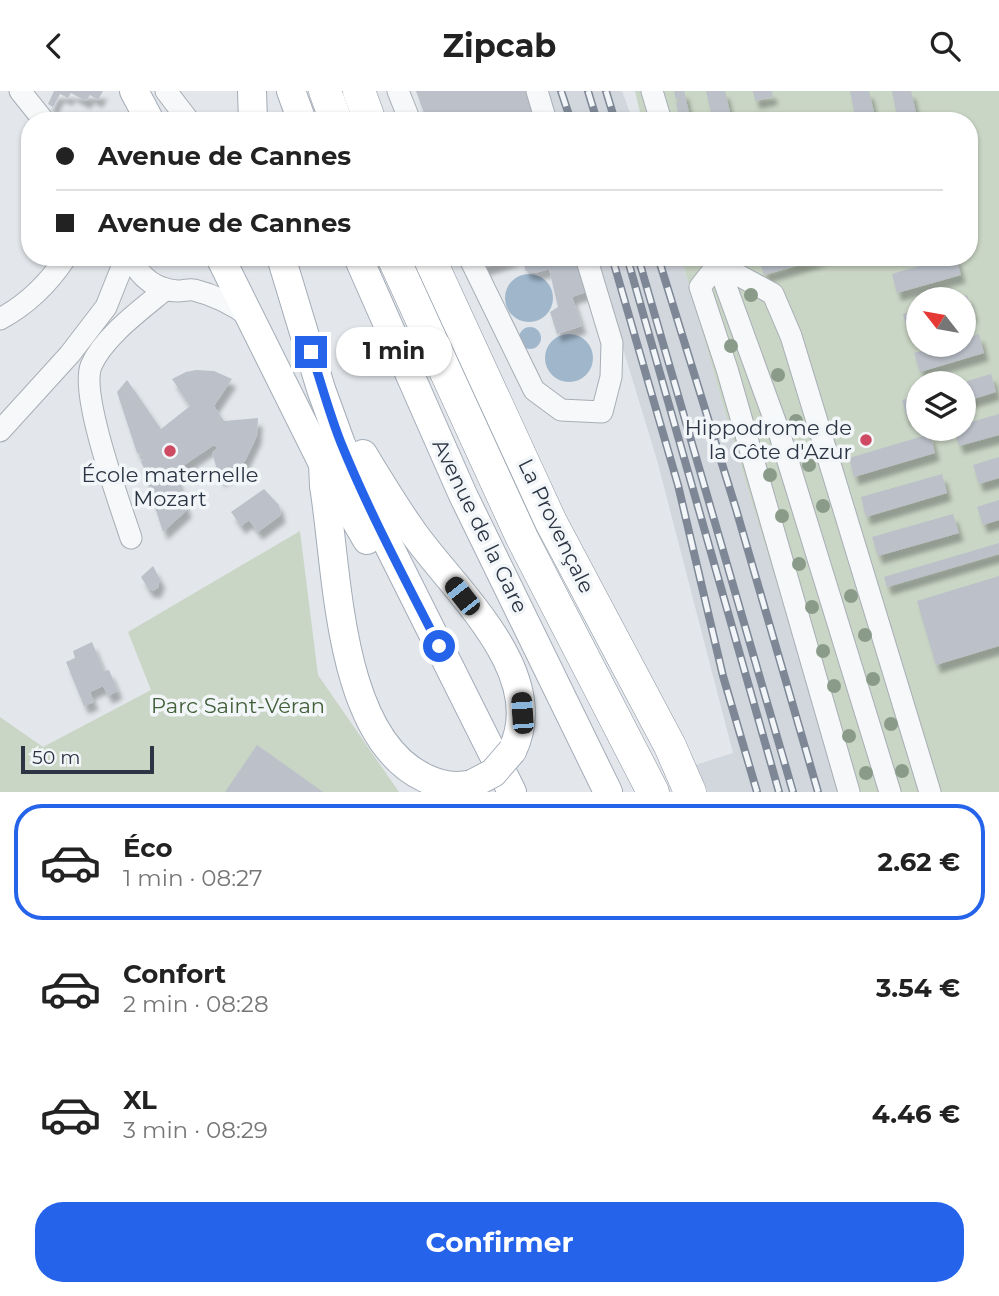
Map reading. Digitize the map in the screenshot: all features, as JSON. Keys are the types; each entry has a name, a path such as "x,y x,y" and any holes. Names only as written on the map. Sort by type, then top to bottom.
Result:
{"highway":[{"path":"325,91 333,112"},
{"path":"359,91 367,112"},
{"name":"La Provençale","path":"397,266 522,538 639,761 652,792"},
{"name":"La Provençale","path":"433,266 551,522 670,746 690,792"}],"main road":[{"path":"134,91 145,112"},
{"path":"241,112 242,91"},
{"path":"252,91 253,112"},
{"path":"291,91 299,112"},
{"path":"227,266 323,464 367,540"},
{"path":"269,266 303,376 367,540 483,788"},
{"path":"284,266 321,389 352,467 512,792"},
{"name":"Avenue de la Gare","path":"362,266 463,495 608,792"},
{"path":"318,372 328,385 386,493 497,641 512,667 518,683 522,713 519,738 483,788"},
{"path":"323,464 324,487 353,680 370,721 394,757 414,772 444,785 483,788"}],"street":[{"path":"20,91 37,112"},
{"path":"128,91 136,112"},
{"path":"166,91 182,112"},
{"path":"178,91 194,112"},
{"path":"398,91 406,112"},
{"path":"537,91 543,112"},
{"path":"652,91 658,112"},
{"path":"0,319 23,307 60,266"},
{"path":"106,307 124,266"},
{"path":"135,266 143,277 166,289 192,290 233,306 250,317"},
{"path":"192,290 219,266"},
{"path":"473,266 534,390 561,410 602,412 611,377 612,343 589,266"},
{"path":"712,266 700,287 727,369 849,792"},
{"path":"718,266 779,432 890,792"},
{"path":"726,266 773,294 791,336 930,792"},
{"path":"0,431 9,407 70,354 106,307 143,277"},
{"path":"131,538 92,409 87,383 91,366 99,352 123,326 166,289"}],"shaded area":[{"path":"545,91 622,91 630,112 551,112"},
{"path":"598,266 684,266 736,450 840,792 708,792 695,765 733,753 657,460"}],"green space":[{"name":"Hippodrome de la Côte d'Azur","path":"635,91 999,91 999,792 840,792 736,450 684,266 978,266 978,112 640,112"},
{"name":"Parc Saint-Véran","path":"300,531 318,675 399,792 0,792 0,717 43,747 151,690 128,632"}],"water":[{"path":"529,274 546,281 553,298 546,315 529,322 512,315 505,298 512,281"},
{"path":"530,327 538,330 541,338 538,346 530,349 522,346 519,338 522,330"},
{"path":"569,334 586,341 593,358 586,375 569,382 552,375 545,358 552,341"}],"building":[{"path":"54,91 103,91 98,100 90,95 86,101 71,93 68,98 60,94 53,107 48,104"},
{"path":"416,91 528,91 535,112 424,112"},
{"path":"674,91 684,91 689,112 678,112 676,103 679,99 676,100"},
{"path":"706,91 725,91 730,112 711,112"},
{"path":"753,91 772,91 773,97 755,101"},
{"path":"850,91 869,91 874,112 854,112"},
{"path":"892,91 911,91 916,112 896,112"},
{"path":"524,266 584,266 592,290 572,297 582,326 557,334 550,312 558,307 549,269 535,273 526,271"},
{"path":"761,266 796,266 764,275"},
{"path":"919,266 958,266 961,275 918,287 906,287 906,290 897,293 892,274"},
{"path":"979,334 984,353 976,355 976,335"},
{"path":"915,357 971,357 923,371 920,371"},
{"name":"École maternelle Mozart","path":"196,370 214,371 232,379 214,406 224,421 258,418 257,436 245,461 220,479 212,453 217,448 214,445 175,471 187,510 163,532 146,479 153,473 149,467 145,470 141,462 144,458 137,453 117,392 127,380 161,429 190,406 172,379"},
{"path":"991,374 996,392 976,398 976,378"},
{"path":"906,399 906,414 902,400"},
{"path":"999,414 999,435 959,446 958,441 976,441 976,421"},
{"path":"906,441 932,441 935,453 854,477 849,458"},
{"path":"999,457 999,478 979,484 973,465"},
{"path":"942,474 947,493 866,517 861,497"},
{"path":"264,489 279,505 281,515 258,532 249,520 241,526 231,512"},
{"path":"999,500 999,520 983,525 977,507"},
{"path":"953,514 959,533 878,556 872,537"},
{"path":"999,543 999,554 887,587 884,577"},
{"path":"153,566 161,581 159,587 153,591 149,590 141,577"},
{"path":"999,576 999,646 936,665 917,601"},
{"path":"92,642 104,671 109,670 118,691 108,696 103,686 90,692 94,702 84,706 66,662 75,658 73,651"},
{"path":"257,745 323,792 225,792"}],"railway":[{"path":"561,91 568,112"},
{"path":"588,91 594,112"},
{"path":"606,91 612,112"},
{"path":"615,266 678,485 723,676 757,792"},
{"path":"630,266 779,792"},
{"path":"641,266 793,792"},
{"path":"661,266 736,509 818,792"}],"place":[{"name":"Hippodrome de la Côte d'Azur","path":"866,440"},
{"name":"École maternelle Mozart","path":"170,451"}],"route":[{"path":"311,352 341,444 439,646"}]}
